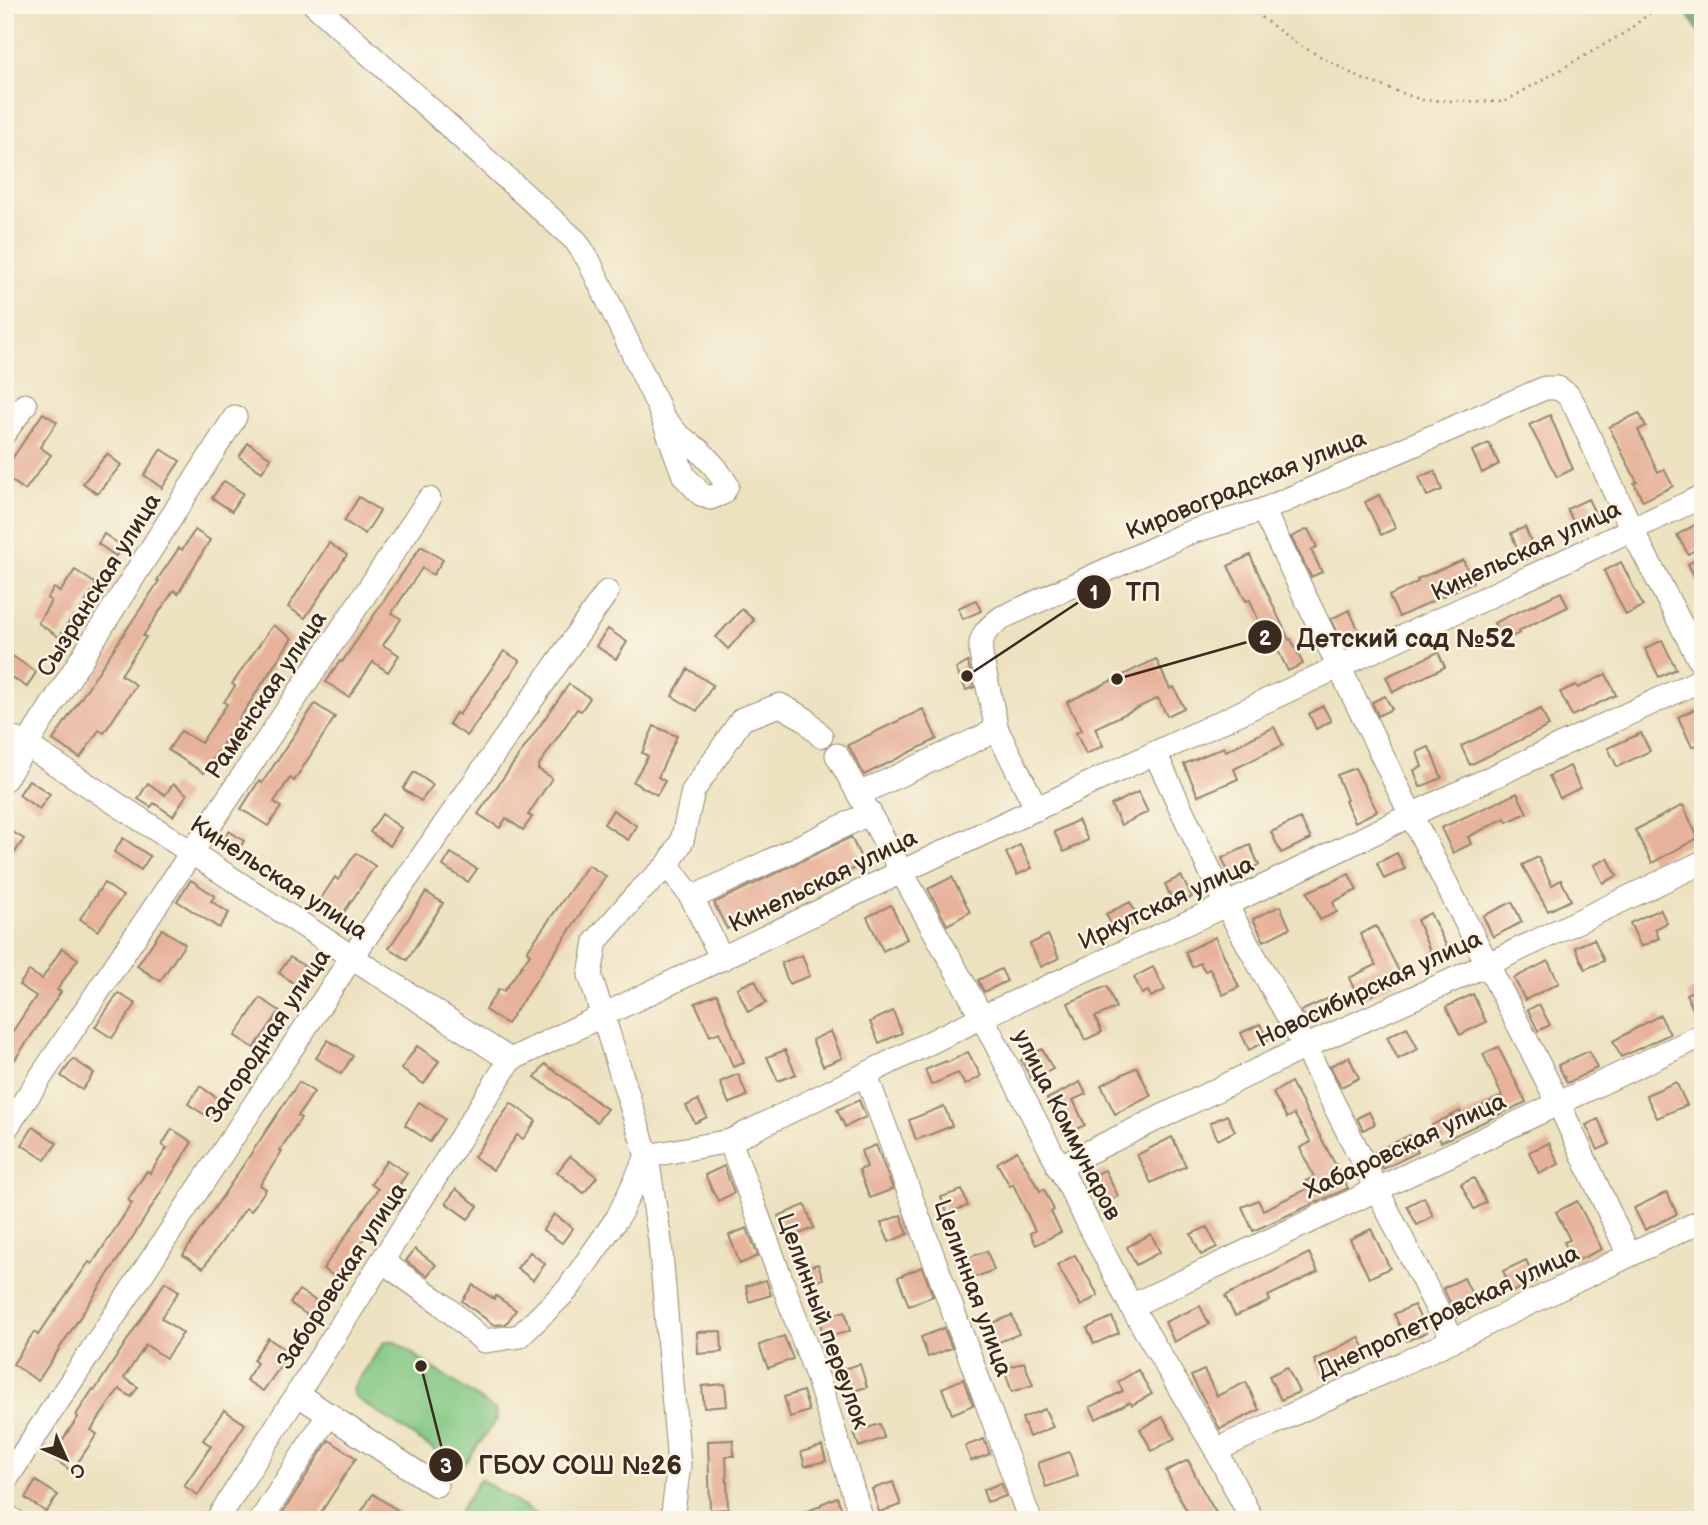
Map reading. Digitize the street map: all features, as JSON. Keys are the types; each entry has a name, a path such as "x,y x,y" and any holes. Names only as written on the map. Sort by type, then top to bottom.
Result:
{"street":[{"path":"315,5 576,241 589,261 659,408 684,476 701,494 710,498 723,493 727,485 715,467 700,451 678,435 662,416"},
{"name":"Кировоградская улица","path":"1037,808 997,730 981,654 980,642 985,630 1001,618 1188,533 1263,510 1545,388 1558,388 1568,395 1575,406 1632,530"},
{"path":"5,432 25,405"},
{"name":"Сызранская улица","path":"5,779 235,417"},
{"name":"Кинельская улица","path":"5,734 28,746 510,1059 901,872 1703,496"},
{"name":"Раменская улица","path":"5,1130 429,499"},
{"path":"1263,510 1411,815 1559,1102 1629,1255"},
{"path":"1632,530 1703,667"},
{"name":"Загородная улица","path":"5,1481 352,957 607,592"},
{"name":"Иркутская улица","path":"647,1156 730,1140 982,1017 1226,905 1411,815 1703,679"},
{"path":"672,1520 679,1465 660,1241 647,1156 590,975 596,941 637,894 668,866 682,841 694,791 743,719 780,705 805,719 821,736"},
{"path":"692,898 997,730"},
{"path":"1155,753 1226,905 1305,1047 1453,1340"},
{"name":"улица Коммунаров","path":"837,755 982,1017 1131,1306 1216,1450 1252,1520"},
{"name":"Новосибирская улица","path":"1058,1167 1305,1047 1703,862"},
{"path":"668,866 692,898 722,958"},
{"name":"Хабаровская улица","path":"1131,1306 1703,1035"},
{"name":"Заборовская улица","path":"217,1520 510,1059"},
{"name":"Целинная улица","path":"866,1075 1030,1520"},
{"name":"Целинный переулок","path":"730,1140 818,1379 862,1520"},
{"path":"382,1261 442,1304 484,1341 520,1336 568,1289 618,1217 647,1156"},
{"name":"Днепропетровская улица","path":"1216,1450 1703,1220"},
{"path":"297,1394 436,1485"},
{"path":"261,1520 328,1414"},
{"path":"5,1515 13,1520"}],"path":[{"path":"1244,5 1299,45 1362,79 1422,100 1504,102 1626,32 1660,5"}],"green space":[{"path":"1682,5 1703,5 1703,39"},
{"path":"385,1341 394,1341 495,1410 497,1419 464,1464 457,1465 355,1397 353,1388"},
{"path":"480,1479 545,1520 454,1520"}],"building":[{"path":"43,413 57,422 40,447 51,455 25,490 5,476 5,469"},
{"path":"1639,413 1646,426 1638,430 1658,472 1664,469 1673,486 1643,501 1634,483 1637,482 1609,427"},
{"path":"1550,415 1573,469 1557,477 1529,425"},
{"path":"248,443 271,458 262,472 239,457"},
{"path":"1489,443 1499,464 1482,473 1472,451"},
{"path":"161,449 180,461 162,488 144,475"},
{"path":"107,454 121,465 97,494 83,483"},
{"path":"1435,471 1442,490 1427,496 1419,477"},
{"path":"224,481 243,493 232,511 212,498"},
{"path":"1379,495 1396,528 1381,535 1365,502"},
{"path":"359,497 380,511 365,534 344,521"},
{"path":"1588,499 1599,521 1578,531 1567,509"},
{"path":"1695,525 1703,539 1703,546 1688,554 1677,535"},
{"path":"1525,527 1536,555 1522,561 1511,533"},
{"path":"1308,529 1317,547 1311,550 1322,572 1311,577 1291,537"},
{"path":"195,530 210,540 178,594 174,590 143,636 146,637 121,675 136,685 104,733 99,730 80,758 53,740 159,581 157,580"},
{"path":"104,534 122,546 116,556 98,544"},
{"path":"329,543 347,555 305,618 288,607"},
{"path":"421,546 443,560 433,575 422,568 392,613 401,619 383,645 399,655 388,672 373,662 349,697 326,682"},
{"path":"1250,555 1303,664 1288,671 1268,630 1263,632 1250,600 1246,601 1228,566"},
{"path":"1703,556 1703,593 1688,564"},
{"path":"1463,560 1473,582 1399,617 1389,596 1418,582 1417,579"},
{"path":"1621,562 1643,606 1626,615 1604,571"},
{"path":"75,570 96,584 76,618 73,616 59,637 38,623 51,601 47,598 54,588 60,592"},
{"path":"1561,592 1568,607 1503,641 1494,623"},
{"path":"976,600 981,611 963,619 958,608"},
{"path":"742,609 754,620 728,649 716,637"},
{"path":"1349,610 1361,635 1343,643 1331,619"},
{"path":"273,625 292,638 204,773 168,750 181,731 201,743 227,704 224,702 235,686 232,684"},
{"path":"608,629 627,642 616,659 596,646"},
{"path":"1662,640 1676,669 1659,677 1645,649"},
{"path":"504,651 520,661 467,736 449,724 456,713 459,715"},
{"path":"1438,652 1445,667 1393,692 1386,677"},
{"path":"11,655 36,672 27,687 5,673 5,664"},
{"path":"1156,659 1170,689 1174,687 1184,708 1167,716 1158,698 1095,728 1103,746 1086,754 1076,733 1081,730 1067,702"},
{"path":"968,662 974,687 966,690 956,669"},
{"path":"688,669 713,685 697,711 672,696"},
{"path":"1606,674 1616,695 1572,716 1560,692 1576,685 1578,688"},
{"path":"569,684 590,698 581,711 577,709 539,765 538,769 552,778 528,815 532,817 523,830 506,818 500,828 478,814"},
{"path":"1385,696 1392,709 1378,716 1372,702"},
{"path":"315,704 335,717 294,781 290,778 274,802 281,807 268,826 241,809 259,781 262,783"},
{"path":"1323,706 1331,721 1316,729 1309,714"},
{"path":"1697,708 1703,721 1703,742 1692,747 1678,717"},
{"path":"923,709 937,739 864,775 848,745"},
{"path":"1541,709 1549,726 1470,765 1461,746"},
{"path":"654,726 677,736 658,777 665,781 657,795 633,782 648,756 642,753"},
{"path":"1274,727 1283,745 1234,769 1238,779 1198,796 1184,764 1224,747 1226,751"},
{"path":"1641,733 1650,751 1617,767 1608,748"},
{"path":"1429,747 1442,778 1420,787 1414,770 1422,767 1417,752"},
{"path":"1570,766 1580,788 1560,798 1549,776"},
{"path":"1355,768 1377,811 1355,822 1337,775"},
{"path":"414,772 433,785 421,801 403,789"},
{"path":"29,780 50,794 39,809 19,795"},
{"path":"148,783 165,795 173,784 187,794 173,816 154,803 151,807 138,799"},
{"path":"1138,792 1148,812 1121,825 1111,805"},
{"path":"1517,793 1527,813 1507,822 1505,818 1468,837 1471,844 1453,853 1441,828"},
{"path":"1683,805 1698,838 1652,863 1635,830"},
{"path":"613,810 637,826 628,840 604,824"},
{"path":"382,814 401,828 390,846 370,832"},
{"path":"1300,818 1311,839 1281,853 1271,832"},
{"path":"1078,820 1088,840 1064,852 1054,832"},
{"path":"5,827 24,839 5,867"},
{"path":"229,831 244,841 234,857 218,847"},
{"path":"851,837 864,864 727,929 714,903"},
{"path":"123,838 150,856 141,870 114,852"},
{"path":"1020,845 1032,868 1017,875 1006,853"},
{"path":"1250,845 1259,865 1231,878 1222,858"},
{"path":"356,853 375,866 340,918 318,903 335,877 338,880"},
{"path":"451,853 477,869 468,882 443,866"},
{"path":"1397,853 1405,869 1384,879 1377,863"},
{"path":"1538,857 1552,885 1561,880 1571,900 1548,911 1522,865"},
{"path":"1608,858 1617,876 1603,883 1594,865"},
{"path":"588,865 606,876 507,1024 485,1010 499,989 504,991 530,954 527,951"},
{"path":"1349,874 1357,890 1333,902 1337,912 1320,920 1307,892"},
{"path":"1181,876 1192,897 1175,906 1165,884"},
{"path":"952,877 970,912 947,925 928,889"},
{"path":"191,880 215,896 211,901 229,913 219,928 177,901"},
{"path":"104,883 123,896 98,931 80,919"},
{"path":"426,892 443,903 407,960 389,948"},
{"path":"1130,902 1139,920 1115,932 1106,914"},
{"path":"1512,902 1522,922 1493,937 1483,916"},
{"path":"891,905 907,939 883,951 867,917"},
{"path":"1280,906 1290,928 1264,941 1253,919"},
{"path":"1660,909 1667,923 1655,929 1659,938 1641,947 1630,923"},
{"path":"1430,913 1451,955 1435,963 1417,920"},
{"path":"1376,926 1403,979 1360,1001 1349,978 1376,965 1360,934"},
{"path":"162,929 185,944 160,981 137,966"},
{"path":"1048,935 1059,958 1041,967 1030,944"},
{"path":"1215,937 1239,987 1223,995 1210,969 1205,971 1200,963 1192,967 1185,952"},
{"path":"1594,939 1604,961 1585,969 1575,947"},
{"path":"62,948 78,959 57,990 61,992 5,1074 5,1043 36,996 19,985 29,971 42,979"},
{"path":"802,955 810,976 789,984 781,963"},
{"path":"290,957 309,969 298,986 279,973"},
{"path":"1548,961 1559,983 1525,1000 1514,978"},
{"path":"1153,967 1165,990 1151,997 1148,991 1142,994 1134,977"},
{"path":"1001,969 1007,981 984,992 978,980"},
{"path":"755,980 766,1003 748,1012 737,988"},
{"path":"1107,986 1116,1008 1095,1017 1102,1032 1085,1040 1068,1003"},
{"path":"1703,986 1703,1021 1699,1022 1686,994"},
{"path":"118,993 136,1004 112,1038 95,1027"},
{"path":"717,994 744,1063 733,1067 719,1032 710,1036 695,1003"},
{"path":"1473,994 1486,1022 1460,1035 1446,1007"},
{"path":"260,998 280,1011 254,1048 235,1036"},
{"path":"1327,999 1332,1010 1307,1022 1301,1011"},
{"path":"1539,1004 1550,1025 1538,1031 1528,1010"},
{"path":"893,1011 902,1033 879,1043 870,1022"},
{"path":"1660,1015 1670,1034 1621,1057 1613,1041"},
{"path":"1260,1024 1268,1040 1249,1050 1241,1033"},
{"path":"1407,1027 1418,1049 1398,1059 1387,1037"},
{"path":"831,1031 842,1058 823,1066 812,1040"},
{"path":"328,1040 353,1056 341,1074 316,1058"},
{"path":"417,1046 439,1061 424,1084 401,1069"},
{"path":"1498,1047 1526,1102 1441,1142 1432,1125 1460,1111 1462,1116 1502,1096 1483,1054"},
{"path":"1042,1049 1053,1069 1032,1080 1021,1060"},
{"path":"785,1050 796,1074 778,1081 767,1057"},
{"path":"1589,1051 1597,1068 1567,1083 1558,1065"},
{"path":"968,1052 981,1076 965,1085 958,1073 931,1085 925,1070"},
{"path":"1349,1057 1359,1078 1341,1087 1330,1066"},
{"path":"73,1059 94,1073 82,1090 61,1076"},
{"path":"545,1064 607,1109 597,1122 535,1077"},
{"path":"1137,1067 1151,1096 1115,1114 1101,1085"},
{"path":"738,1074 747,1096 729,1104 720,1082"},
{"path":"299,1082 314,1092 260,1185 266,1189 251,1211 246,1208 203,1268 183,1255"},
{"path":"1080,1082 1086,1094 1073,1100 1085,1125 1065,1135 1047,1099"},
{"path":"1291,1082 1348,1188 1253,1231 1242,1207 1258,1200 1263,1210 1307,1189 1304,1182 1314,1177 1300,1148 1311,1142 1294,1114 1287,1118 1273,1093"},
{"path":"1676,1082 1687,1105 1657,1118 1646,1095"},
{"path":"200,1086 221,1101 210,1118 188,1104"},
{"path":"698,1100 707,1117 695,1123 686,1106"},
{"path":"859,1100 866,1117 845,1127 837,1110"},
{"path":"419,1102 445,1119 430,1142 405,1125"},
{"path":"511,1103 536,1121 523,1139 517,1135 493,1170 474,1157"},
{"path":"944,1106 952,1126 916,1140 909,1120"},
{"path":"1369,1112 1375,1124 1363,1130 1357,1118"},
{"path":"1227,1115 1235,1131 1218,1140 1210,1123"},
{"path":"1598,1119 1610,1144 1598,1150 1586,1125"},
{"path":"33,1127 57,1143 45,1160 22,1145"},
{"path":"172,1129 192,1142 38,1381 13,1364 34,1332 38,1335 89,1262 92,1264 132,1203 128,1200 147,1171 150,1173 167,1148 162,1145"},
{"path":"1410,1135 1418,1152 1383,1169 1375,1152"},
{"path":"1172,1137 1186,1166 1151,1183 1137,1155"},
{"path":"1549,1143 1559,1164 1539,1174 1529,1152"},
{"path":"876,1145 893,1189 870,1198 859,1170 867,1167 861,1151"},
{"path":"1017,1151 1040,1191 1044,1189 1061,1232 1036,1245 1030,1233 1035,1231 1013,1184 1010,1186 997,1163"},
{"path":"570,1156 597,1177 584,1193 557,1172"},
{"path":"387,1160 407,1173 340,1280 323,1269 378,1189 371,1184"},
{"path":"724,1166 734,1193 718,1201 705,1175"},
{"path":"1105,1170 1118,1196 1100,1205 1087,1178"},
{"path":"1474,1178 1486,1202 1474,1209 1461,1184"},
{"path":"456,1189 478,1206 468,1219 446,1203"},
{"path":"962,1190 968,1206 947,1213 941,1197"},
{"path":"1667,1192 1677,1214 1645,1230 1634,1208"},
{"path":"1424,1197 1433,1216 1417,1225 1407,1206"},
{"path":"1577,1201 1602,1249 1574,1262 1564,1242 1570,1240 1556,1212"},
{"path":"805,1205 814,1228 787,1239 778,1216"},
{"path":"554,1214 573,1228 562,1243 543,1230"},
{"path":"901,1215 908,1234 889,1242 881,1223"},
{"path":"1207,1227 1217,1247 1201,1255 1191,1234"},
{"path":"747,1228 758,1256 740,1264 729,1235"},
{"path":"1371,1229 1390,1268 1369,1278 1350,1239"},
{"path":"1151,1234 1160,1252 1136,1265 1127,1247"},
{"path":"415,1249 436,1265 427,1276 406,1261"},
{"path":"987,1251 994,1270 971,1279 964,1259"},
{"path":"530,1252 545,1264 533,1280 517,1268"},
{"path":"1309,1253 1318,1272 1268,1296 1270,1301 1235,1316 1225,1296"},
{"path":"1075,1255 1098,1295 1081,1306 1057,1265"},
{"path":"1526,1260 1536,1281 1513,1292 1503,1271"},
{"path":"818,1264 823,1279 805,1286 800,1270"},
{"path":"922,1267 933,1296 909,1306 898,1277"},
{"path":"1464,1278 1478,1307 1457,1317 1443,1288"},
{"path":"766,1280 771,1295 749,1302 746,1286"},
{"path":"165,1282 179,1291 161,1318 183,1333 166,1358 146,1345 124,1378 138,1387 131,1397 119,1389 91,1430 97,1434 72,1471 51,1457"},
{"path":"473,1285 516,1310 506,1324 494,1325 462,1301"},
{"path":"299,1290 321,1304 312,1318 290,1303"},
{"path":"1414,1305 1427,1332 1407,1341 1394,1314"},
{"path":"1200,1306 1209,1324 1174,1342 1165,1322"},
{"path":"845,1311 850,1331 824,1338 819,1319"},
{"path":"1012,1315 1019,1334 994,1344 987,1325"},
{"path":"1112,1317 1119,1333 1094,1344 1087,1328"},
{"path":"944,1328 952,1348 928,1357 921,1337"},
{"path":"721,1331 722,1352 698,1354 697,1332"},
{"path":"784,1336 793,1359 768,1368 759,1345"},
{"path":"1359,1337 1370,1358 1324,1380 1314,1360"},
{"path":"268,1338 290,1353 263,1391 246,1380 257,1363 253,1360"},
{"path":"1024,1362 1033,1385 1012,1392 1004,1369"},
{"path":"860,1364 867,1387 843,1394 836,1371"},
{"path":"1287,1367 1299,1392 1281,1400 1269,1376"},
{"path":"1138,1370 1152,1394 1096,1419 1090,1407 1123,1391 1118,1382"},
{"path":"1204,1370 1217,1396 1246,1382 1259,1410 1220,1429 1191,1376"},
{"path":"963,1379 973,1405 952,1414 942,1388"},
{"path":"725,1384 727,1406 704,1408 702,1386"},
{"path":"803,1391 809,1411 790,1417 784,1397"},
{"path":"1045,1409 1053,1427 1029,1437 1022,1418"},
{"path":"224,1410 245,1424 198,1495 184,1486 211,1446 203,1440"},
{"path":"1163,1417 1175,1438 1152,1451 1140,1429"},
{"path":"880,1424 884,1438 859,1447 854,1432"},
{"path":"984,1439 990,1454 971,1461 965,1446"},
{"path":"329,1440 356,1458 316,1520 278,1520"},
{"path":"733,1440 734,1456 726,1456 728,1509 710,1510 708,1441"},
{"path":"822,1446 826,1461 805,1466 801,1452"},
{"path":"1069,1452 1078,1476 1046,1487 1038,1463"},
{"path":"1188,1460 1220,1520 1192,1520 1177,1493 1166,1471"},
{"path":"36,1481 58,1495 46,1512 25,1498"},
{"path":"893,1482 901,1505 879,1512 872,1489"},
{"path":"1001,1483 1006,1496 987,1502 983,1490"},
{"path":"373,1494 412,1520 356,1520"},
{"path":"837,1497 846,1520 787,1518 821,1506"}],"place":[{"name":"ТП","path":"967,676"},
{"name":"Детский сад №52","path":"1117,679"},
{"name":"ГБОУ СОШ №26","path":"421,1366"}]}
